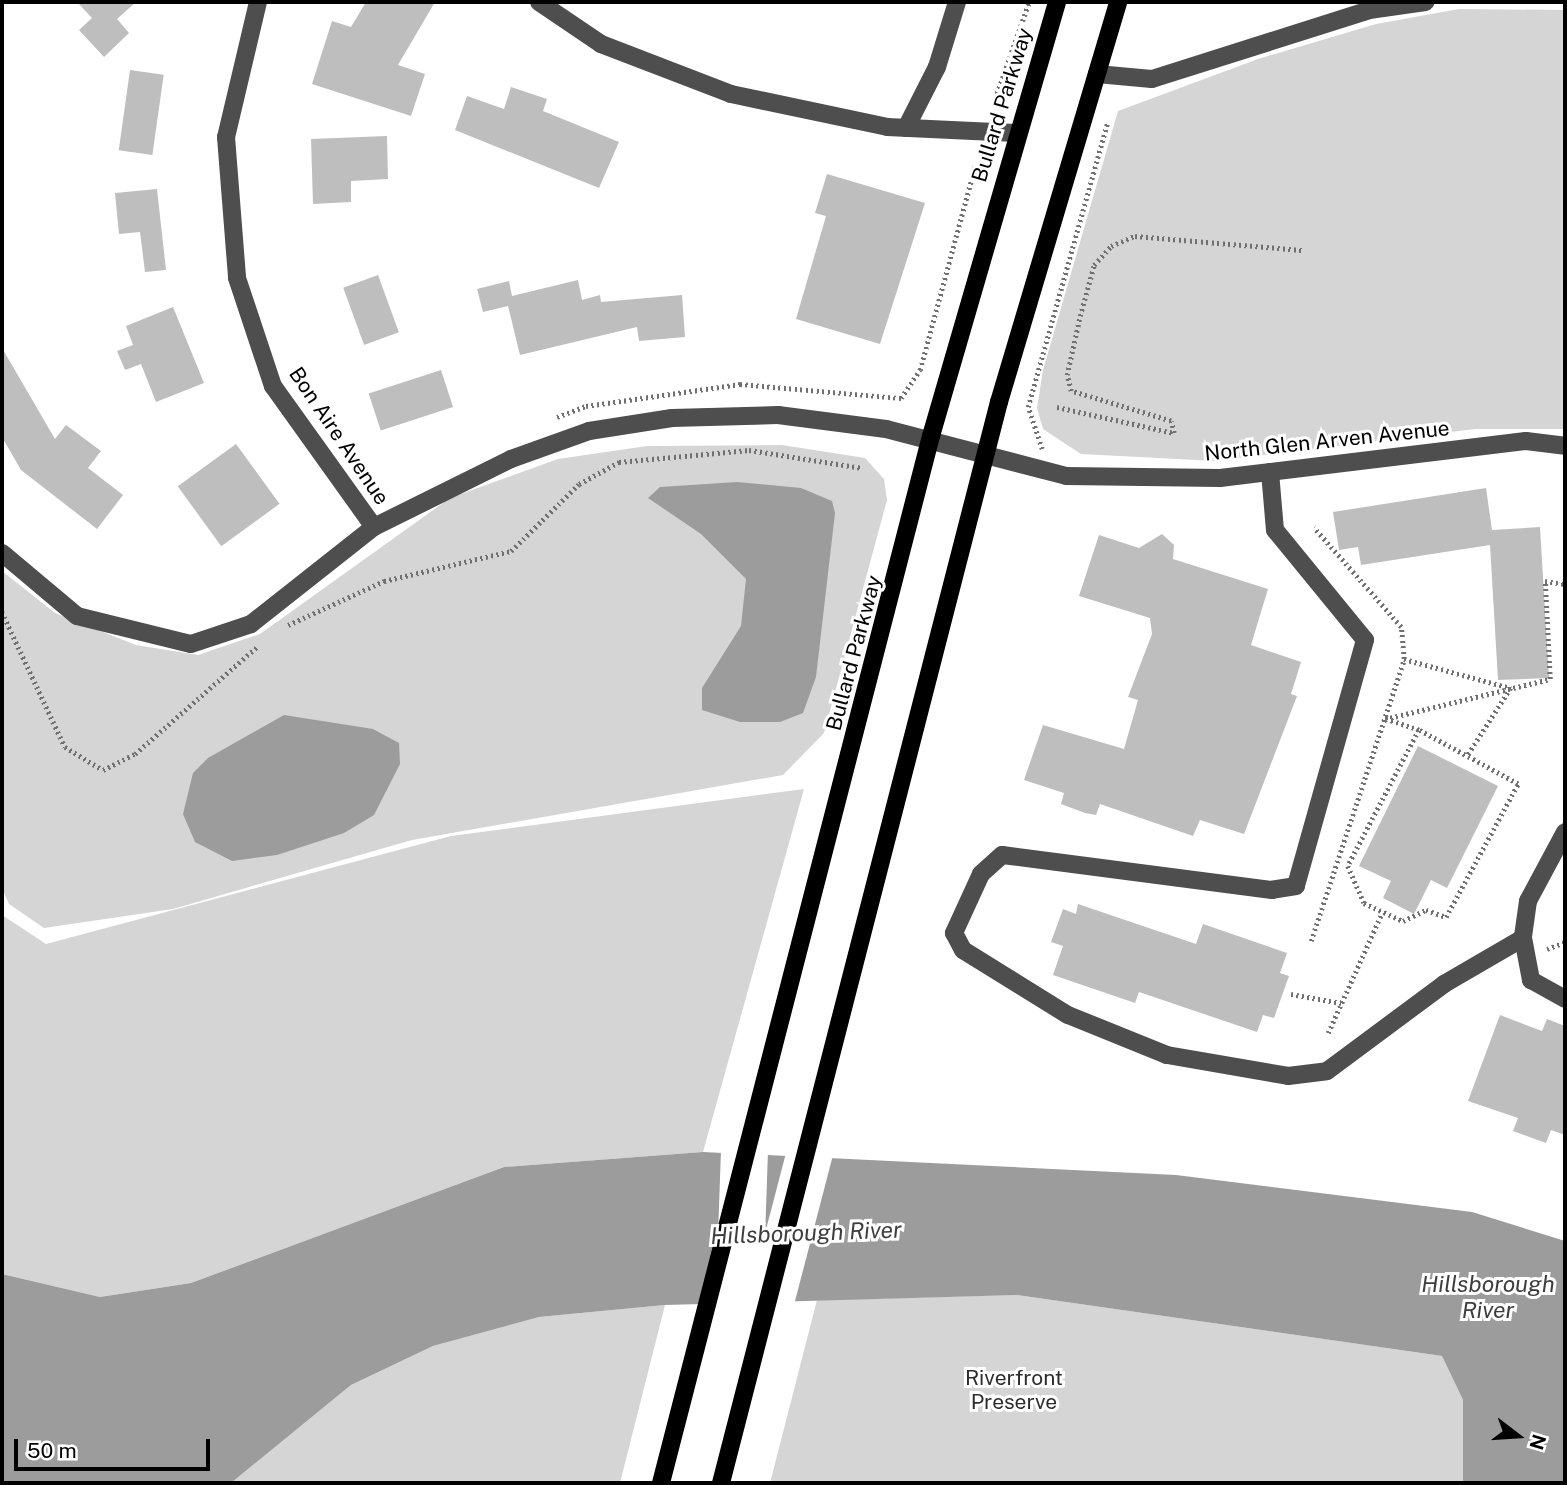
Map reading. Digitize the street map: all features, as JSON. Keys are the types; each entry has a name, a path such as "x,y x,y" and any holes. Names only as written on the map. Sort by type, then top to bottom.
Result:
{"main road":[{"name":"Bullard Parkway","path":"661,1483 931,436 1016,133 1057,2"},
{"path":"721,1483 987,453 1118,2"}],"street":[{"name":"Bon Aire Avenue","path":"258,2 226,137 237,278 273,386 374,527"},
{"path":"539,2 601,44 732,94 906,128 1016,133"},
{"path":"906,128 937,66 957,2"},
{"path":"1097,74 1152,79 1369,10 1425,2"},
{"name":"North Glen Arven Avenue","path":"2,553 78,617 191,644 251,624 374,527 511,459 603,428 672,418 778,415 931,436 1066,476 1220,478 1526,441 1565,446"},
{"path":"1270,472 1275,530 1365,640 1296,886 1272,890 1002,855 981,874 954,933 958,941 1023,989 1080,1020 1167,1055 1288,1076 1327,1071 1444,984 1523,938"},
{"path":"1565,832 1528,901 1523,938 1531,980 1565,999"}],"path":[{"path":"995,99 1029,2"},
{"path":"1047,470 1028,407 1107,124"},
{"path":"549,420 586,406 740,384 901,398 920,370 975,166"},
{"path":"1057,407 1174,433 1171,421 1071,391 1067,375 1094,265 1111,246 1135,236 1303,250"},
{"path":"277,631 384,581 511,551 579,484 619,462 749,450 863,468"},
{"path":"1348,866 1364,902 1381,915 1403,921 1426,910 1446,917 1518,784 1419,730 1385,719 1550,679 1545,581 1565,584"},
{"path":"2,612 65,747 103,770 135,754 262,642"},
{"path":"1404,659 1511,688"},
{"path":"1468,755 1511,688"},
{"path":"1348,866 1419,730"},
{"path":"1337,863 1348,866"},
{"path":"1328,1033 1381,915"},
{"path":"1292,995 1341,1003"}],"green space":[{"path":"1459,9 1565,10 1565,429 1475,429 1216,461 1081,454 1043,429 1037,408 1043,370 1118,111 1258,59 1376,24"},
{"path":"782,445 865,458 884,479 887,500 824,733 783,775 412,840 173,909 44,928 9,904 2,888 2,571 55,613 136,645 198,655 260,634 450,498 558,459 647,446"},
{"path":"804,789 703,1152 504,1167 191,1283 100,1297 2,1274 2,915 46,944 451,836"},
{"name":"Riverfront Preserve","path":"1017,1295 1442,1356 1463,1400 1463,1483 770,1483 817,1300"},
{"path":"665,1305 620,1483 231,1483 351,1385 433,1346 539,1317"}],"water":[{"path":"737,482 801,488 832,501 835,513 816,677 803,713 780,722 740,722 702,710 702,688 741,626 746,579 701,534 648,498 660,487"},
{"path":"284,715 373,729 399,743 400,764 374,815 344,833 277,855 232,861 195,842 183,814 193,773 208,758"},
{"name":"Hillsborough River","path":"703,1152 1176,1175 1472,1212 1565,1241 1565,1483 1463,1483 1463,1400 1442,1356 1017,1295 665,1305 539,1317 433,1346 351,1385 231,1483 2,1483 2,1274 100,1297 191,1283 504,1167"}],"pier":[{"path":"721,1150 768,1152 762,1315 715,1313"},
{"path":"786,1153 833,1155 794,1305 746,1306"}],"building":[{"path":"77,2 136,2 117,19 129,33 104,57 79,30 92,18"},
{"path":"366,2 435,2 398,65 425,74 411,116 312,84 332,21 351,27"},
{"path":"130,70 164,75 152,155 119,150"},
{"path":"511,87 547,99 543,111 619,142 599,188 455,130 467,96 504,109"},
{"path":"387,136 388,179 351,181 351,202 313,204 311,139"},
{"path":"827,174 925,203 880,344 796,319 826,216 815,213"},
{"path":"157,189 166,270 145,272 140,232 119,234 115,193"},
{"path":"378,275 399,332 364,345 343,288"},
{"path":"578,280 582,300 600,295 601,302 682,295 685,337 639,341 637,327 520,355 508,306 483,312 477,289 509,281 512,296"},
{"path":"173,307 204,383 156,402 141,364 125,370 117,351 133,345 126,326"},
{"path":"2,348 55,439 66,425 101,451 88,468 123,495 97,529 21,470 2,437"},
{"path":"441,370 453,407 381,431 369,393"},
{"path":"236,444 279,504 221,546 178,486"},
{"path":"1486,488 1492,530 1540,527 1549,678 1498,680 1490,545 1361,565 1358,547 1339,550 1333,512"},
{"path":"1162,534 1174,545 1173,559 1268,589 1251,645 1301,662 1291,694 1297,696 1244,834 1200,820 1193,836 1100,804 1096,815 1085,813 1061,804 1064,793 1024,780 1043,725 1124,749 1138,700 1128,697 1152,634 1150,618 1079,596 1099,535 1139,548"},
{"path":"1418,746 1498,786 1447,888 1431,880 1414,914 1383,898 1391,881 1359,866"},
{"path":"1078,904 1196,944 1203,924 1287,953 1280,973 1289,976 1274,1018 1263,1015 1257,1032 1139,992 1135,1003 1053,975 1063,946 1051,942 1063,909 1076,914"},
{"path":"1500,1015 1542,1031 1547,1019 1565,1026 1565,1135 1551,1130 1546,1143 1513,1131 1518,1118 1468,1101"}]}
